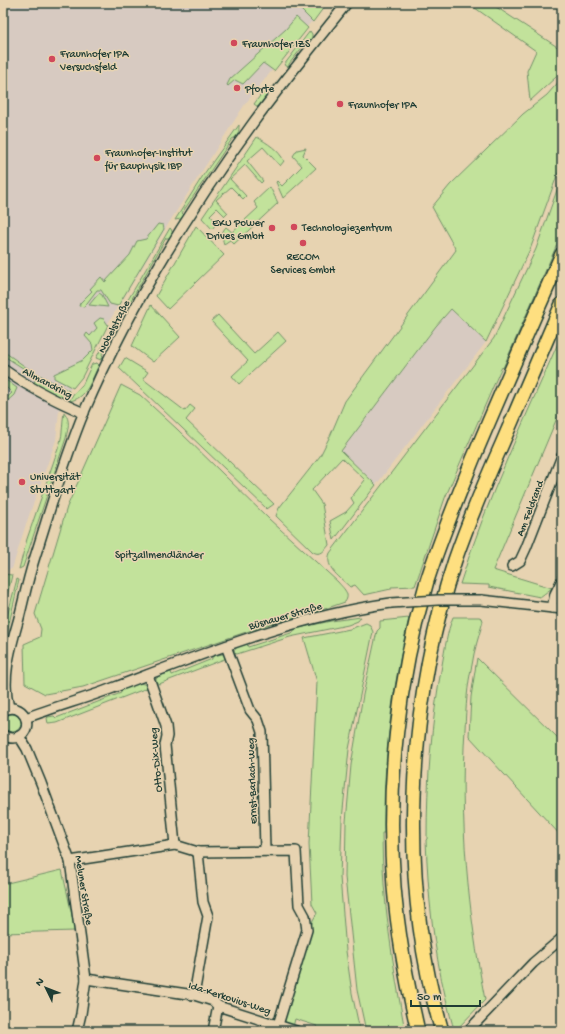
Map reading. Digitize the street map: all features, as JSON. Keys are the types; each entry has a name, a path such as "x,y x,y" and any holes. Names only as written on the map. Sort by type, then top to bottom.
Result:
{"highway":[{"path":"418,1031 403,959 396,912 392,835 397,733 410,650 431,570 457,498 562,254"},
{"path":"442,1031 429,979 421,929 416,879 414,804 419,729 430,654 449,580 465,532 562,304"}],"street":[{"name":"Nobelstraße","path":"6,709 9,661 27,583 63,470 84,413 128,319 181,230 252,124 347,3"},
{"name":"Allmandring","path":"3,369 28,386 84,413"},
{"name":"Am Feldrand","path":"512,566 520,561 526,548 562,456"},
{"path":"552,608 555,594 562,580"},
{"name":"Büsnauer Straße","path":"26,718 96,695 262,633 360,607 391,602 481,600 562,609"},
{"name":"Ernst-Barlach-Weg","path":"226,646 250,710 258,720 262,732 265,850"},
{"name":"Otto-Dix-Weg","path":"148,675 166,726 167,736 165,745 175,845"},
{"path":"3,735 9,738 19,736 26,729 26,718 22,711 18,709 6,709"},
{"name":"Meluner Straße","path":"19,736 27,749 41,783 70,861 86,979 77,1031"},
{"path":"70,861 175,845 198,852 265,850 296,851 299,905 305,916 307,930 278,1025"},
{"path":"194,995 208,916 203,902 198,852"},
{"path":"468,1031 533,963 562,938"},
{"name":"Ida-Kerkovius-Weg","path":"86,979 194,995 213,1001 218,1006 296,1031"},
{"path":"213,1031 218,1006"}],"shaded area":[{"path":"3,3 328,3 245,104 172,218 70,386 71,387 59,411 56,440 26,524 12,569 3,570"},
{"path":"451,309 486,342 376,485 341,451 436,326"}],"green space":[{"path":"294,3 327,3 313,22"},
{"path":"468,3 490,3 562,50 562,70 530,101 527,71 536,51"},
{"path":"296,17 308,28 274,71 263,63 243,84 235,80 228,86 227,85 230,79 286,29"},
{"path":"310,31 312,34 312,40 307,45 304,45 289,64 289,67 284,65"},
{"path":"562,78 562,162 531,247 486,342 451,309 436,326 341,451 376,485 334,540 330,521 346,512 354,503 351,498 365,480 342,458 312,490 322,504 329,545 320,553 313,552 276,516 279,508 320,456 345,401 456,250 432,207 450,185 523,114 547,95"},
{"path":"273,87 258,107 254,104 265,89"},
{"path":"239,125 239,132 232,139 182,213 184,215 181,219 175,220 204,174"},
{"path":"257,137 276,150 284,161 280,166 263,147 247,161 263,181 261,183 245,165 230,179 246,196 243,199 231,187 216,200 228,213 225,216 217,208 210,215 217,223 212,229 202,218"},
{"path":"306,148 303,155 316,168 283,198 276,182 277,181 282,186 302,166 293,156 297,150"},
{"path":"562,176 562,233 445,498 415,586 391,587 391,589 364,595 355,585 350,587 334,572 329,563 330,553 494,338 536,249"},
{"path":"270,187 278,203 234,244 230,240 224,244 222,235 224,229 226,227 232,232 258,208 254,202"},
{"path":"158,224 163,225 164,229 118,306 110,304 101,290 97,290 84,307 79,306 80,303 92,291 90,289 101,277 105,282 130,255 137,241 146,239"},
{"path":"196,226 224,255 168,309 156,296"},
{"path":"170,228 173,234 171,238 166,238 125,311 122,310"},
{"path":"99,293 102,295 108,307 89,305"},
{"path":"151,305 180,337 153,362 132,346"},
{"path":"218,315 254,354 278,332 286,341 239,384 232,376 248,361 211,321"},
{"path":"100,318 104,319 108,325 82,377 73,388 54,378 54,374 83,360 93,350 92,344 85,336 87,333 90,336 97,328 94,323"},
{"path":"117,321 119,322 102,354 103,357 101,360 96,358"},
{"path":"562,334 562,406 493,570 552,588 540,597 489,587 489,585 460,584 482,520"},
{"path":"3,351 30,370 69,391 64,400 33,384 37,377 4,356"},
{"path":"125,358 148,372 143,379 185,411 190,405 195,409 186,420 274,504 267,509 119,368"},
{"path":"97,363 99,365 88,388 80,397 69,401 74,393 82,386 92,364"},
{"path":"3,378 17,388 14,395 3,405 3,401 12,393 3,384"},
{"name":"Spitzallmendländer","path":"121,385 140,395 177,429 269,519 338,582 346,591 347,599 345,602 316,612 276,622 83,687 45,694 25,683 24,644 40,637 41,629 35,614 67,507"},
{"path":"64,412 68,418 66,438 23,567 19,569 27,539 60,443"},
{"path":"3,574 12,575 3,613"},
{"path":"17,579 19,580 6,637 3,637 3,632"},
{"path":"361,617 358,621 348,625 290,637 237,654 234,653 237,647 247,644 248,647 294,632 294,629 331,621"},
{"path":"453,617 479,617 482,618 483,621 474,654 468,689 463,763 463,797 466,865 474,933 485,1000 455,1031 441,979 434,940 426,840 432,730 446,641"},
{"path":"409,618 393,698 385,779 384,833 382,833 382,858 386,908 392,957 405,1031 366,1031 357,990 345,877 346,822 351,765 363,695 377,631 380,628 380,621"},
{"path":"366,623 370,625 373,632 349,749 342,820 340,877 346,951 352,993 360,1031 317,1031 317,1026 295,1019 293,1027 283,1023 313,920 317,913 312,904 309,844 317,682 304,638 350,629"},
{"path":"223,654 227,658 159,684 156,682 156,679 159,676 171,672 172,675 212,659 212,656"},
{"path":"477,658 562,742 562,837 469,736 471,697"},
{"path":"140,683 147,685 147,688 57,723 48,724 48,717 54,716 56,718 121,693 120,690"},
{"path":"8,714 16,714 21,719 19,730 16,732 8,732 3,727 3,719"},
{"path":"62,870 75,931 3,933 3,884"}],"place":[{"name":"Fraunhofer IZS","path":"234,43"},
{"name":"Fraunhofer IPA Versuchsfeld","path":"52,59"},
{"name":"Pforte","path":"237,88"},
{"name":"Fraunhofer IPA","path":"340,104"},
{"name":"Fraunhofer-Institut für Bauphysik IBP","path":"97,158"},
{"name":"Technologiezentrum","path":"294,227"},
{"name":"EKU Power Drives GmbH","path":"272,228"},
{"name":"RECOM Services GmbH","path":"303,243"},
{"name":"Universität Stuttgart","path":"22,482"}]}
